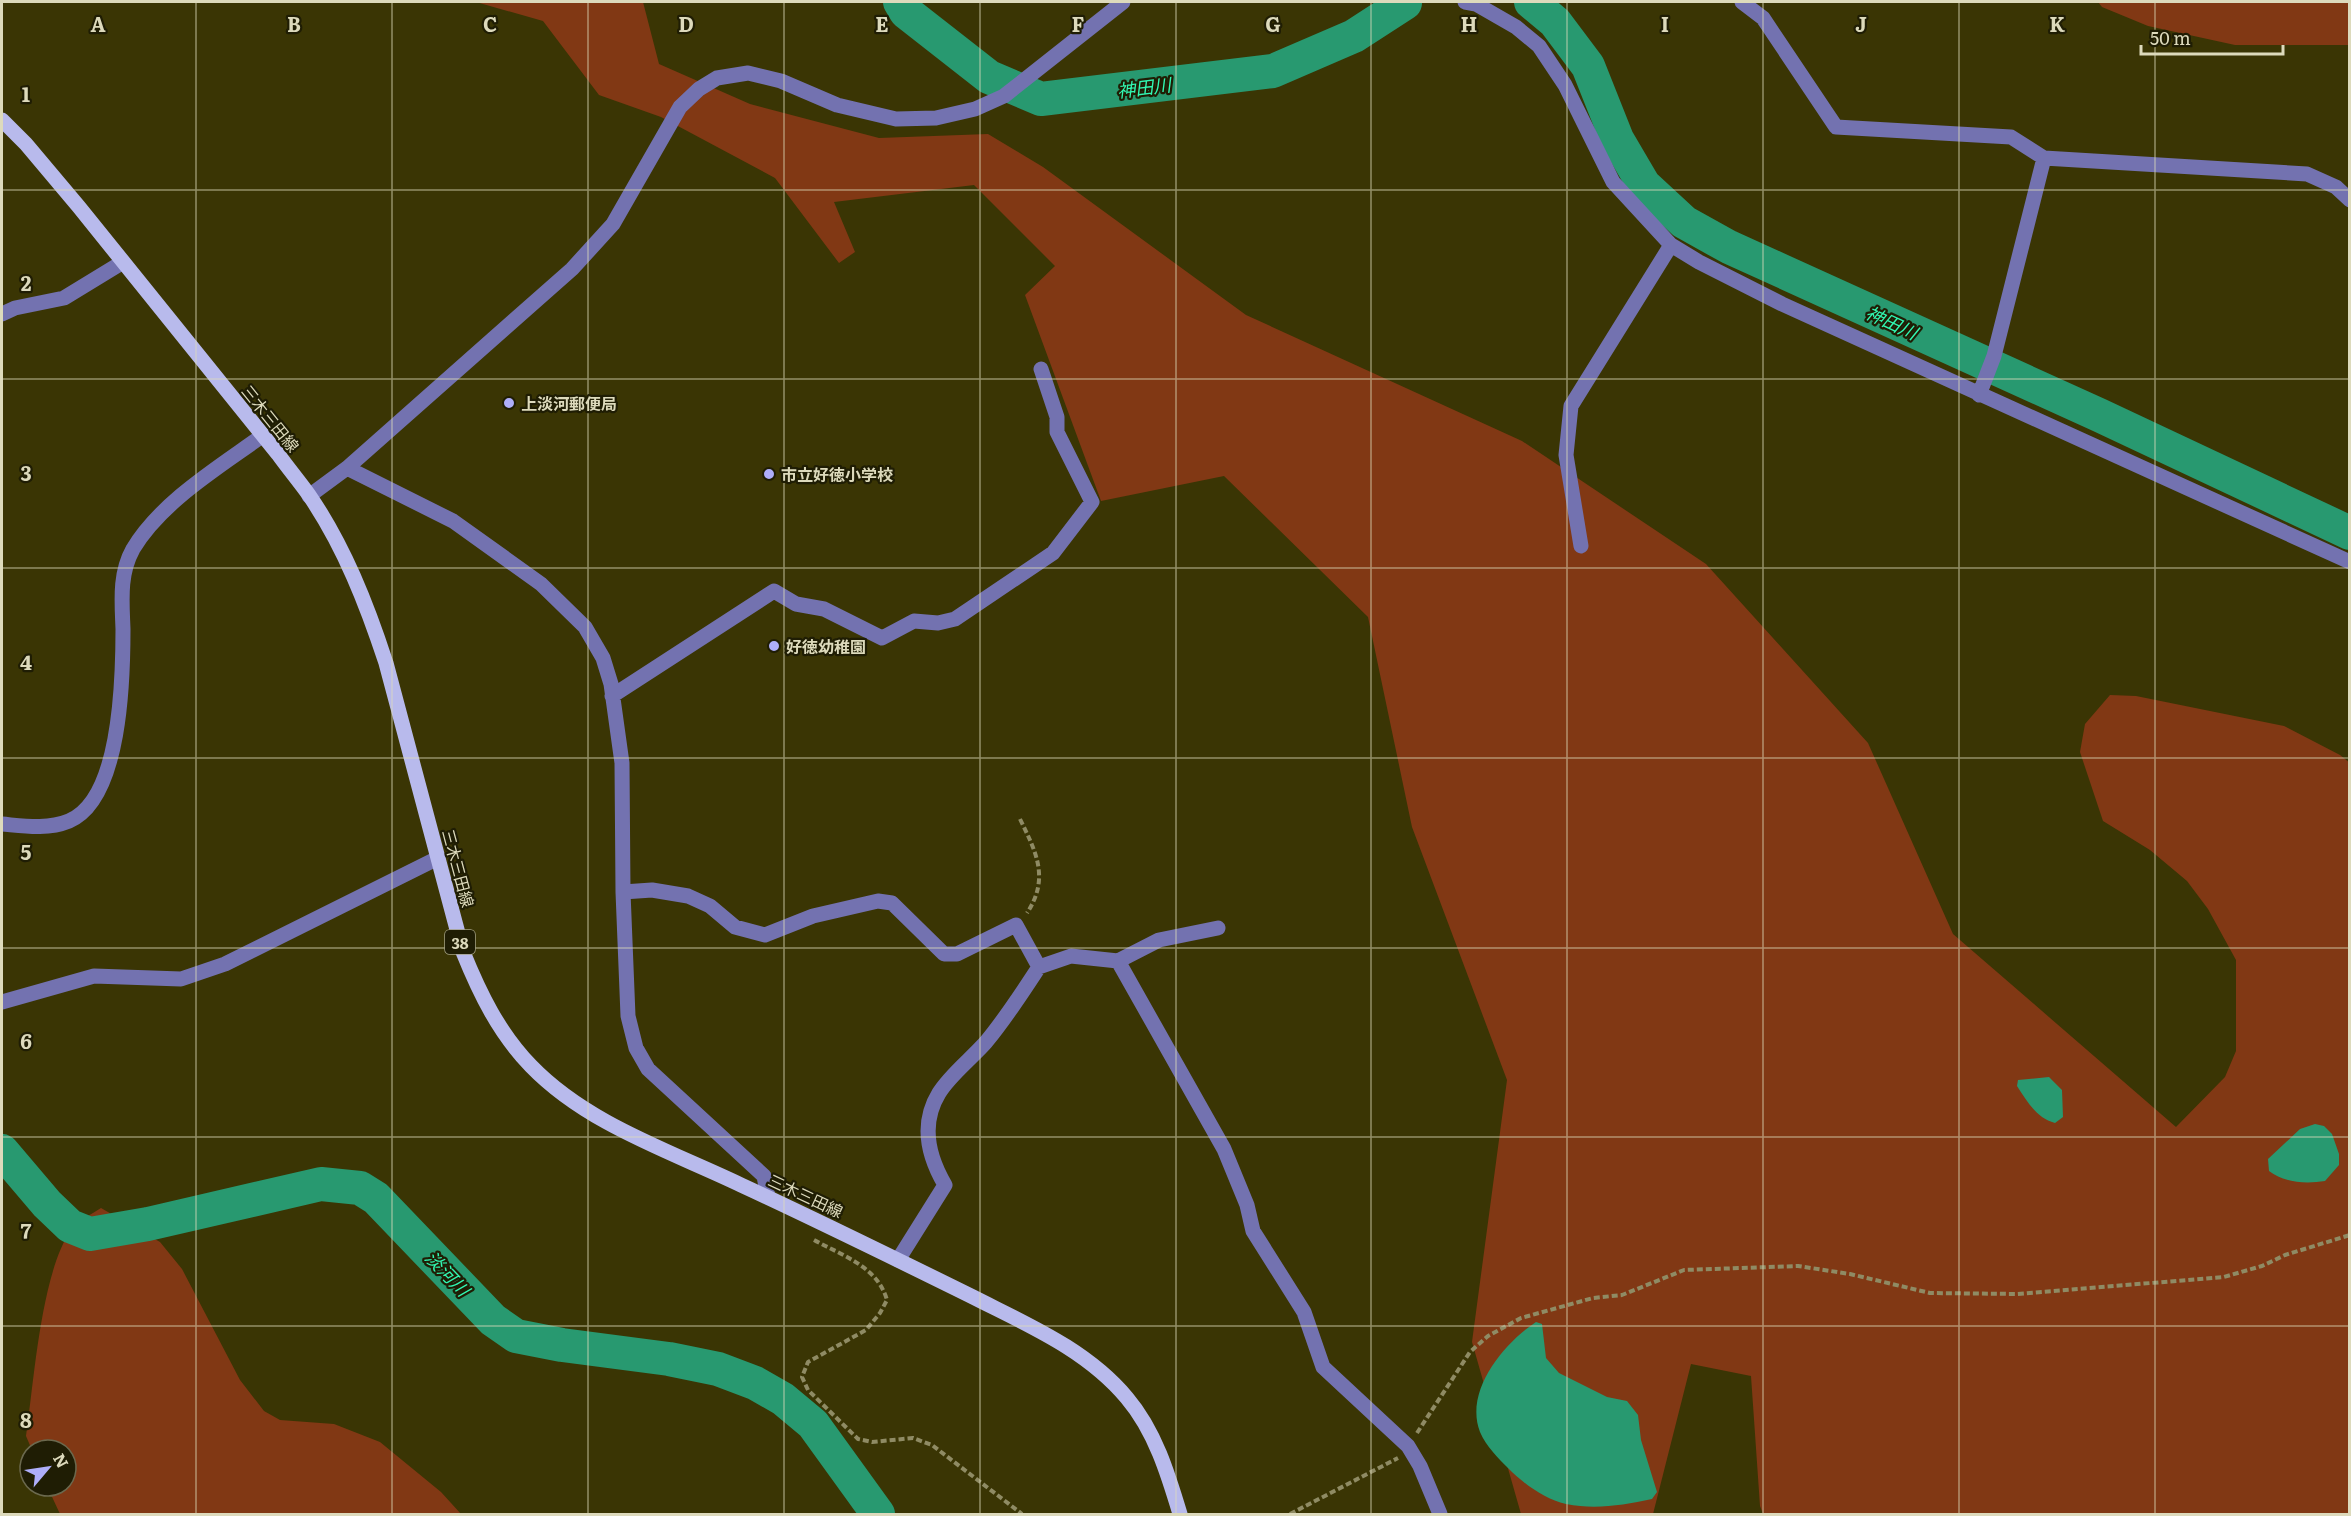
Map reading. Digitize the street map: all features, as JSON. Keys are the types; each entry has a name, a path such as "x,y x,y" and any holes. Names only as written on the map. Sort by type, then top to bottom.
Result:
{"main road":[{"name":"三木三田線","path":"2,120 26,144 123,262 309,496 351,571 386,663 463,952 481,994 502,1030 531,1066 569,1100 616,1127 898,1260 1022,1322 1100,1369 1129,1400 1153,1438 1169,1478 1180,1515"}],"street":[{"path":"309,496 347,468 572,269 613,224 680,107 699,89 717,78 748,73 781,81 837,105 896,119 936,118 975,109 1004,96 1124,2"},
{"path":"1466,2 1476,4 1516,27 1539,46 1565,85 1613,182 1671,245 1699,262 1782,304 2349,562"},
{"path":"1742,2 1763,18 1836,127 2011,137 2044,158 2307,174 2336,187 2349,200"},
{"path":"1979,395 1994,356 2044,158"},
{"path":"1581,546 1566,455 1571,406 1671,245"},
{"path":"2,314 15,308 64,298 123,262"},
{"path":"612,696 774,591 796,604 824,609 882,638 914,621 938,622 955,619 1053,552 1092,502 1058,432 1057,417 1041,369"},
{"path":"2,824 48,827 71,821 92,804 105,778 120,709 123,629 121,587 132,550 155,520 204,478 262,436"},
{"path":"347,468 453,521 541,585 585,627 603,658 612,696 622,763 623,892 628,1016 636,1048 648,1069 764,1176 768,1197"},
{"path":"2,1002 94,976 181,979 225,964 438,858"},
{"path":"623,892 652,890 688,896 710,906 735,927 765,935 813,916 878,901 892,903 944,954 957,954 1016,925 1039,967"},
{"path":"898,1260 945,1185 934,1166 927,1138 930,1114 939,1092 1006,1018 1039,967 1071,956 1118,961 1159,940 1218,928"},
{"path":"1118,961 1224,1149 1247,1205 1253,1231 1304,1312 1323,1367 1408,1446 1420,1466 1440,1515"}],"path":[{"path":"1016,925 1029,911 1037,892 1040,874 1037,854 1020,819"},
{"path":"811,1217 812,1239 870,1270 883,1288 887,1300 866,1330 808,1362 802,1377 808,1390 858,1439 872,1442 913,1438 932,1445 1022,1515"},
{"path":"1290,1515 1399,1457 1470,1352 1488,1336 1521,1318 1593,1298 1622,1295 1684,1270 1798,1266 1850,1274 1930,1293 2017,1294 2224,1277 2349,1235"}],"shaded area":[{"path":"476,2 643,2 659,64 750,104 879,138 988,134 1043,167 1246,315 1522,441 1706,564 1868,743 1953,934 2176,1127 2225,1077 2236,1051 2236,960 2208,909 2187,881 2150,850 2103,821 2080,752 2085,724 2110,695 2136,696 2284,726 2340,755 2350,763 2349,1514 1763,1514 1760,1506 1751,1376 1691,1364 1653,1514 1521,1514 1472,1342 1507,1080 1412,827 1368,617 1224,476 1101,501 1025,295 1055,266 974,185 834,202 855,252 839,263 775,178 661,117 599,95 543,21"},
{"path":"2098,2 2349,2 2349,45 2235,45 2148,26 2102,7"},
{"path":"2049,1077 2062,1090 2063,1117 2055,1123 2037,1113 2017,1086 2018,1080"},
{"path":"2315,1124 2324,1126 2332,1134 2339,1154 2339,1165 2325,1181 2296,1182 2269,1171 2268,1159 2300,1129"},
{"path":"101,1208 160,1242 182,1269 240,1380 264,1411 280,1420 334,1424 380,1442 441,1492 461,1514 60,1514 53,1498 78,1498 78,1438 27,1438 26,1436 40,1329 52,1273 71,1230"},
{"path":"1536,1322 1542,1324 1546,1358 1559,1373 1607,1397 1627,1401 1638,1415 1641,1440 1657,1492 1652,1499 1599,1507 1558,1502 1542,1495 1521,1480 1500,1460 1486,1442 1480,1432 1476,1416 1482,1385 1500,1355"}],"waterway":[{"name":"神田川","path":"900,2 906,12 989,77 1041,99 1273,71 1354,36 1405,3"},
{"name":"神田川","path":"1531,2 1555,22 1588,66 1617,139 1644,185 1684,222 1729,247 2099,415 2350,533"},
{"name":"淡河川","path":"2,1151 47,1204 70,1226 90,1234 148,1224 321,1184 360,1188 376,1198 493,1320 516,1336 562,1345 669,1359 718,1369 755,1383 783,1399 813,1424 878,1514"}],"place":[{"name":"上淡河郵便局","path":"509,403"},
{"name":"市立好徳小学校","path":"769,474"},
{"name":"好徳幼稚園","path":"774,646"}]}
